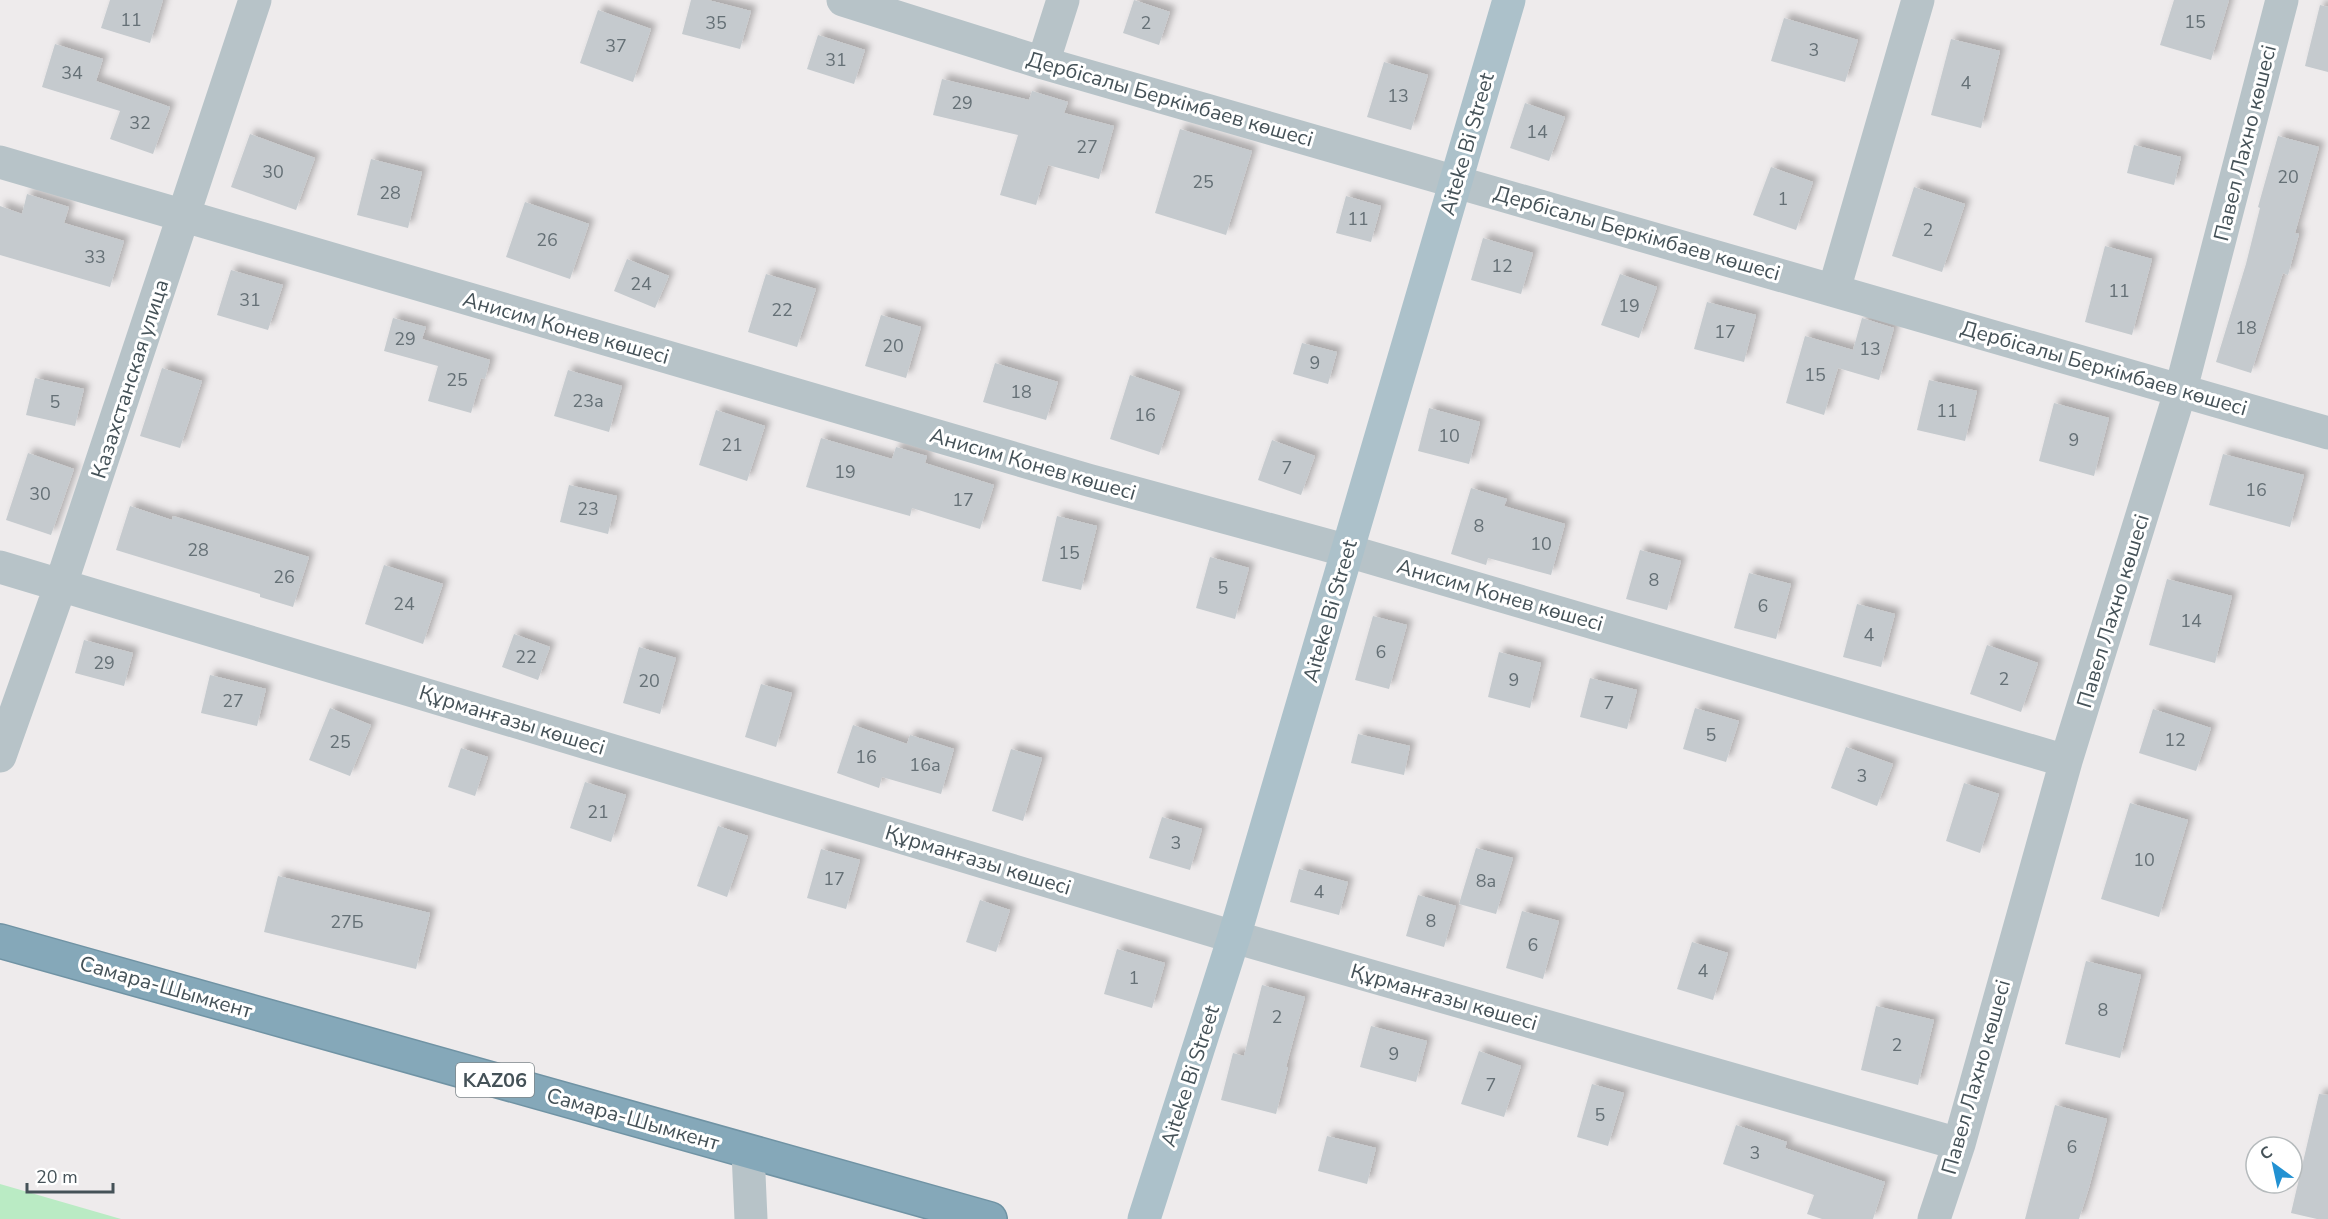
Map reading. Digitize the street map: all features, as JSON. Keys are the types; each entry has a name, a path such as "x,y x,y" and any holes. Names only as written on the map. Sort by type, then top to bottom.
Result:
{"highway":[{"name":"Самара-Шымкент","path":"0,941 990,1219"}],"main road":[{"name":"Aiteke Bi Street","path":"1144,1219 1234,937 1509,0"}],"street":[{"name":"Казахстанская улица","path":"0,756 61,584 255,0"},
{"name":"Дербісалы Беркімбаев көшесі","path":"843,0 1044,63 2328,433"},
{"path":"1044,63 1063,0"},
{"path":"1834,290 1918,0"},
{"name":"Павел Лахно көшесі","path":"1934,1219 1959,1144 2066,761 2181,389 2282,0"},
{"name":"Анисим Конев көшесі","path":"0,162 1088,480 1348,551 2066,761"},
{"name":"Құрманғазы көшесі","path":"0,567 1234,937 1959,1144"},
{"path":"748,1152 751,1219"}],"green space":[{"path":"0,1184 121,1219 0,1219"}],"building":[{"path":"110,0 163,0 150,43 101,28"},
{"path":"691,0 708,0 751,11 740,49 682,34"},
{"path":"1134,0 1170,12 1159,45 1123,33"},
{"path":"2174,0 2229,0 2211,60 2160,45"},
{"path":"2320,5 2328,7 2328,72 2305,66"},
{"path":"598,10 651,29 633,82 580,63"},
{"path":"1784,18 1858,40 1845,82 1771,61"},
{"path":"818,35 865,50 854,84 807,69"},
{"path":"1951,39 2000,51 1981,128 1931,115"},
{"path":"55,44 103,59 96,81 170,107 153,154 110,139 120,111 42,87"},
{"path":"1384,62 1428,75 1411,130 1367,117"},
{"path":"942,79 1029,100 1032,91 1068,102 1064,113 1114,126 1099,179 1048,165 1036,205 1000,195 1018,135 933,115"},
{"path":"1525,103 1565,117 1549,161 1510,148"},
{"path":"1180,129 1252,151 1226,235 1155,213"},
{"path":"250,134 315,158 296,210 231,187"},
{"path":"2278,136 2319,147 2295,233 2299,234 2288,275 2283,273 2251,373 2216,362 2246,264 2260,208 2258,207"},
{"path":"2134,145 2181,157 2174,185 2127,173"},
{"path":"371,159 422,172 408,228 357,215"},
{"path":"1771,167 1813,182 1796,230 1753,215"},
{"path":"1914,187 1965,204 1942,272 1892,256"},
{"path":"27,194 69,207 64,223 124,241 110,287 0,255 0,206 22,214"},
{"path":"1346,196 1381,206 1371,242 1336,233"},
{"path":"525,202 589,224 570,279 506,257"},
{"path":"1483,238 1533,253 1521,294 1471,280"},
{"path":"2105,246 2152,259 2132,335 2085,322"},
{"path":"627,259 669,276 655,308 614,291"},
{"path":"231,270 283,285 268,330 217,315"},
{"path":"766,274 816,289 797,347 748,332"},
{"path":"1620,274 1657,287 1639,338 1601,325"},
{"path":"1707,302 1756,315 1744,362 1694,349"},
{"path":"881,315 921,327 906,378 865,366"},
{"path":"393,318 426,327 422,339 490,360 485,379 481,378 471,413 428,401 438,366 384,351"},
{"path":"1862,318 1894,328 1879,380 1838,368 1824,415 1786,403 1805,336 1853,350"},
{"path":"1302,343 1337,352 1328,384 1293,374"},
{"path":"995,363 1058,382 1046,420 983,402"},
{"path":"162,368 202,381 180,448 140,436"},
{"path":"568,370 622,386 609,432 554,416"},
{"path":"1130,375 1180,392 1159,455 1110,439"},
{"path":"35,378 84,389 75,426 26,415"},
{"path":"1929,380 1977,391 1965,441 1917,430"},
{"path":"2054,403 2109,418 2094,476 2039,461"},
{"path":"1429,408 1480,422 1469,464 1418,451"},
{"path":"716,410 765,426 747,481 699,465"},
{"path":"821,438 892,459 896,447 927,456 925,463 994,485 980,529 912,508 910,516 806,487"},
{"path":"1272,440 1315,456 1301,495 1258,480"},
{"path":"28,453 74,469 51,535 6,520"},
{"path":"2223,454 2304,475 2290,527 2209,505"},
{"path":"569,485 617,496 608,534 560,522"},
{"path":"1471,488 1507,499 1504,506 1565,524 1551,575 1488,558 1486,565 1451,554"},
{"path":"130,506 172,520 173,516 309,557 293,607 260,597 260,594 116,550"},
{"path":"1057,516 1097,526 1081,590 1042,581"},
{"path":"1640,550 1681,561 1667,610 1626,599"},
{"path":"1210,557 1249,568 1235,619 1196,608"},
{"path":"384,565 443,584 423,644 365,624"},
{"path":"1749,573 1791,584 1776,639 1734,628"},
{"path":"2167,579 2232,596 2215,663 2149,645"},
{"path":"1857,604 1895,614 1881,667 1843,657"},
{"path":"1373,616 1407,625 1389,689 1355,680"},
{"path":"514,634 550,647 538,680 502,667"},
{"path":"84,640 133,653 124,686 75,673"},
{"path":"1987,645 2038,663 2021,712 1970,694"},
{"path":"639,647 676,658 660,714 623,703"},
{"path":"1499,652 1541,663 1530,708 1488,697"},
{"path":"210,675 266,689 257,726 201,713"},
{"path":"1590,678 1637,690 1627,729 1580,717"},
{"path":"761,684 792,693 776,747 745,737"},
{"path":"330,708 371,725 350,776 309,760"},
{"path":"1695,708 1739,721 1726,762 1683,749"},
{"path":"2153,709 2211,728 2196,771 2139,753"},
{"path":"853,725 907,744 910,735 954,749 941,794 882,777 879,788 837,773"},
{"path":"1358,734 1410,746 1404,775 1351,763"},
{"path":"1846,747 1893,764 1877,806 1831,788"},
{"path":"461,748 488,757 475,796 448,787"},
{"path":"1011,749 1042,758 1023,821 992,811"},
{"path":"585,782 626,795 611,842 570,828"},
{"path":"1964,783 1999,794 1980,853 1946,841"},
{"path":"2130,803 2188,820 2159,917 2101,899"},
{"path":"1162,817 1202,829 1190,870 1149,858"},
{"path":"718,826 748,836 727,897 697,886"},
{"path":"1476,848 1513,858 1496,914 1459,904"},
{"path":"821,849 860,860 846,909 807,898"},
{"path":"1299,869 1348,882 1339,915 1290,902"},
{"path":"278,876 430,913 416,969 264,932"},
{"path":"1418,895 1456,906 1444,947 1406,936"},
{"path":"980,900 1010,910 996,952 966,942"},
{"path":"1522,911 1559,921 1543,979 1506,968"},
{"path":"1692,942 1728,953 1713,1000 1677,989"},
{"path":"1117,949 1165,963 1152,1008 1104,994"},
{"path":"2086,961 2141,975 2120,1058 2065,1044"},
{"path":"1262,985 1305,997 1276,1114 1221,1100 1233,1053 1244,1056"},
{"path":"1876,1006 1934,1020 1918,1085 1861,1070"},
{"path":"1371,1026 1427,1041 1416,1082 1360,1067"},
{"path":"1479,1051 1521,1066 1504,1117 1461,1104"},
{"path":"1592,1084 1624,1093 1608,1146 1577,1137"},
{"path":"2319,1094 2328,1095 2328,1219 2291,1213 2295,1195 2304,1195 2304,1158"},
{"path":"2055,1105 2107,1119 2089,1188 2079,1219 2025,1219"},
{"path":"1736,1125 1787,1142 1785,1148 1885,1182 1873,1219 1822,1219 1807,1214 1814,1195 1723,1164"},
{"path":"1327,1136 1376,1148 1367,1184 1318,1171"}]}
